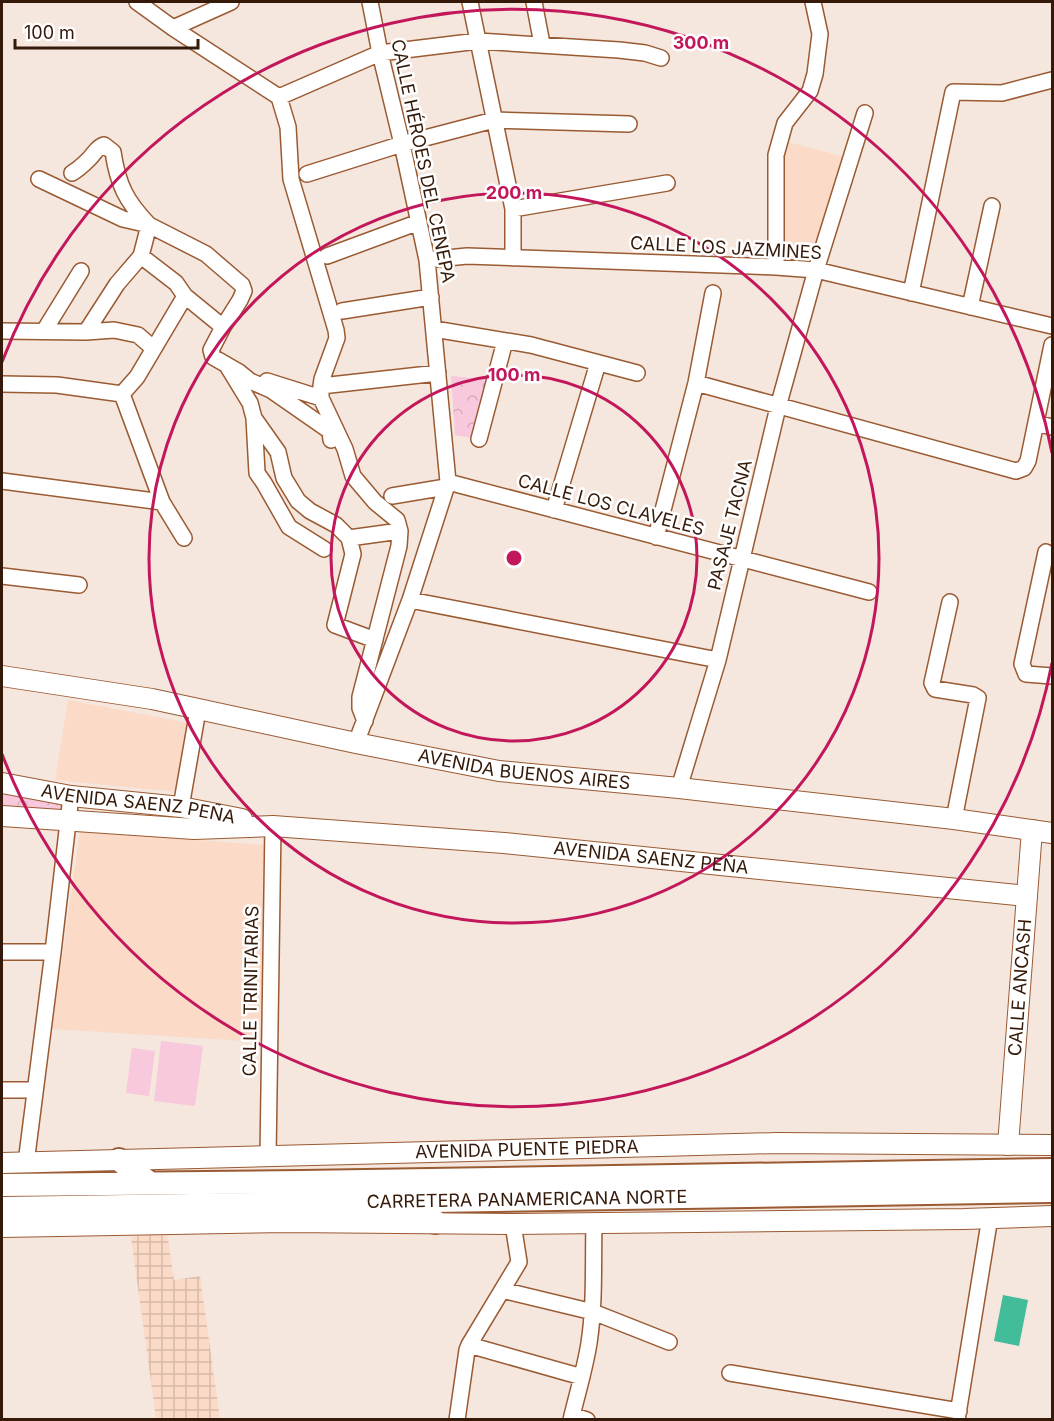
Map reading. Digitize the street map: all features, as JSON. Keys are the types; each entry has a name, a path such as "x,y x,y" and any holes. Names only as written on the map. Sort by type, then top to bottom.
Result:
{"highway":[{"path":"119,1160 150,1184"},
{"name":"CARRETERA PANAMERICANA NORTE","path":"2,1185 1053,1170"},
{"name":"CARRETERA PANAMERICANA NORTE","path":"2,1208 1053,1191"},
{"path":"333,1203 404,1214 436,1222"}],"main road":[{"name":"AVENIDA BUENOS AIRES","path":"2,676 152,699 499,771 679,788 954,819 1053,833"},
{"name":"AVENIDA SAENZ PEÑA","path":"2,783 70,796 182,807 273,826"},
{"name":"AVENIDA SAENZ PEÑA","path":"2,816 194,828 273,826 504,843 1027,896"},
{"name":"CALLE ANCASH","path":"1008,1145 1032,830"},
{"name":"AVENIDA PUENTE PIEDRA","path":"2,1163 777,1143 1053,1144"},
{"path":"2,1227 288,1222 513,1224 1053,1215"}],"street":[{"path":"137,2 279,97 288,126 291,179 336,330 337,338 321,392 345,449 353,476"},
{"path":"173,28 231,2"},
{"name":"CALLE HÉROES DEL CENEPA","path":"356,743 410,600 447,484 427,260 370,2"},
{"path":"470,2 513,209 513,258"},
{"path":"534,2 542,44"},
{"path":"776,267 776,155 785,123 810,91 815,74 820,34 813,2"},
{"path":"279,97 380,53 478,41 619,50 645,53 661,58"},
{"path":"911,293 953,92 1002,93 1053,80"},
{"name":"PASAJE TACNA","path":"679,788 717,660 778,407 816,270 864,113"},
{"path":"307,174 402,144 494,120 629,124"},
{"path":"72,173 104,145 113,152 115,168 123,192 138,214 149,225"},
{"path":"39,179 123,219 149,225 206,254 242,285 244,291 211,350 213,357 250,381 271,390 330,431 340,460 375,502 397,520 400,531 399,546 360,697 360,708 365,721"},
{"path":"513,209 667,183"},
{"path":"970,307 992,206"},
{"path":"327,256 419,222"},
{"path":"86,332 117,284 141,256 149,225"},
{"path":"141,256 176,283 185,296 223,327"},
{"name":"CALLE LOS JAZMINES","path":"427,260 467,256 816,270 1053,326"},
{"path":"44,331 81,271"},
{"path":"656,537 696,383 713,294"},
{"path":"122,394 137,377 185,296"},
{"path":"342,312 431,297"},
{"path":"434,329 531,345 638,373"},
{"path":"2,331 114,330 138,336 153,348"},
{"path":"479,439 506,341"},
{"path":"696,383 1016,471 1024,468 1028,461 1053,345"},
{"path":"554,510 598,363"},
{"path":"226,365 250,403 254,418 256,473 289,527 324,549"},
{"path":"244,376 321,392 438,373"},
{"path":"2,384 57,385 122,394"},
{"path":"122,394 162,502 184,538"},
{"path":"254,418 278,452 284,478 298,501 310,511 336,525 349,538 353,554 335,625 375,640"},
{"path":"1036,423 1053,427"},
{"path":"2,481 162,502"},
{"path":"392,496 447,484"},
{"name":"CALLE LOS CLAVELES","path":"447,484 869,592"},
{"path":"349,538 400,531"},
{"path":"1046,552 1022,664 1026,674 1053,675"},
{"path":"2,576 79,585"},
{"path":"410,600 717,660"},
{"path":"950,602 932,683 935,689 973,695 978,698 954,819"},
{"path":"182,807 198,710"},
{"path":"26,1163 70,796"},
{"name":"CALLE TRINITARIAS","path":"268,1157 273,826"},
{"path":"2,952 53,952"},
{"path":"2,1090 35,1090"},
{"path":"730,1373 958,1415 990,1217"},
{"path":"587,1419 571,1417 589,1342 594,1223"},
{"path":"457,1419 467,1350 519,1262 513,1224"},
{"path":"502,1290 592,1312 669,1342"},
{"path":"469,1345 582,1377"}],"shaded area":[{"path":"780,140 849,158 816,270 776,267"},
{"path":"68,700 189,723 178,792 55,780"},
{"path":"80,831 264,845 261,1042 52,1029"},
{"path":"167,1232 174,1280 200,1276 220,1419 156,1419 131,1237"},
{"path":"1003,1295 1028,1300 1019,1346 994,1341"}],"green space":[{"path":"451,376 495,380 479,439 455,435"},
{"path":"2,791 59,802 62,812 2,811"},
{"path":"161,1041 203,1046 195,1106 154,1101"},
{"path":"132,1048 155,1051 149,1096 126,1093"}]}
